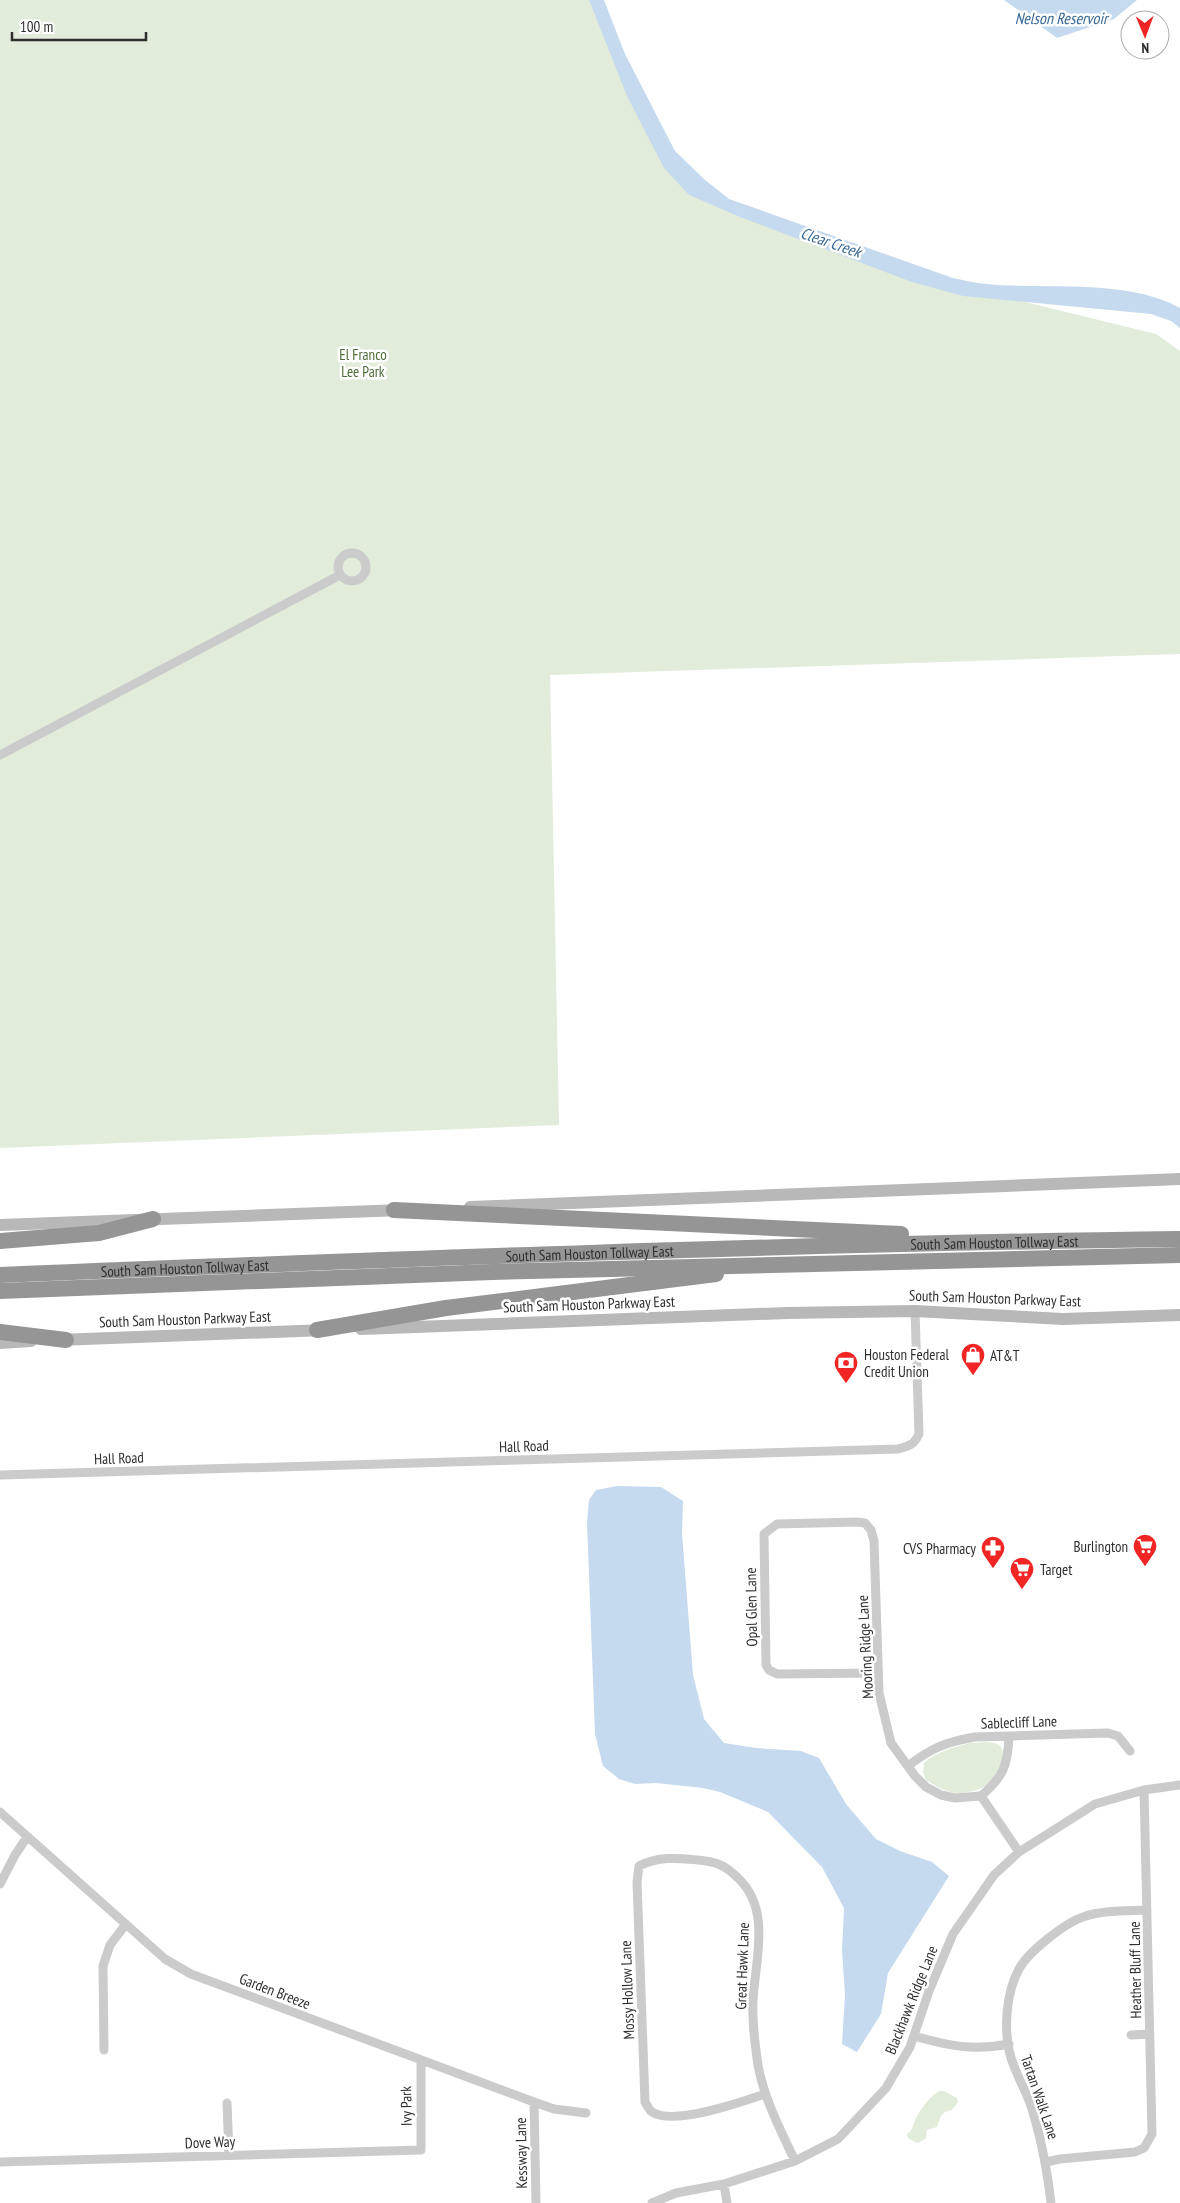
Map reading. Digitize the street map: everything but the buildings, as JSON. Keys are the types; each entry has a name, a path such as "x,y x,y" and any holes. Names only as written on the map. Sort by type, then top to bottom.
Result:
{"highway":[{"path":"394,1210 902,1234 947,1242"},
{"path":"0,1241 98,1233 153,1219"},
{"name":"South Sam Houston Tollway East","path":"0,1275 499,1255 947,1242 1180,1239"},
{"name":"South Sam Houston Tollway East","path":"0,1291 793,1263 1180,1255"},
{"path":"317,1330 446,1308 643,1285 793,1263"},
{"path":"0,1332 66,1340"}],"main road":[{"path":"0,1225 1180,1179"},
{"name":"South Sam Houston Parkway East","path":"0,1343 787,1313 915,1311 1063,1320 1180,1315"}],"street":[{"path":"0,755 340,575"},
{"name":"Hall Road","path":"0,1475 898,1449 916,1442 919,1434 915,1311"},
{"name":"Mooring Ridge Lane","path":"764,1534 777,1524 865,1523 871,1530 874,1541 878,1694 891,1743 926,1787 941,1795 955,1798 981,1796"},
{"name":"Opal Glen Lane","path":"764,1534 766,1665 769,1670 777,1674 878,1673"},
{"name":"Sablecliff Lane","path":"908,1766 935,1747 955,1740 975,1737 1108,1733 1118,1736 1130,1751"},
{"path":"1009,1736 1006,1763 1002,1775 981,1796 1019,1852"},
{"name":"Blackhawk Ridge Lane","path":"652,2203 676,2193 724,2184 796,2161 838,2139 886,2088 910,2047 929,1991 953,1934 994,1875 1019,1852 1095,1804 1144,1790 1180,1785"},
{"name":"Heather Bluff Lane","path":"1046,2162 1135,2152 1144,2148 1152,2134 1144,1790"},
{"name":"Garden Breeze","path":"0,1812 165,1959 192,1974 534,2102 554,2109 586,2113"},
{"path":"0,1884 15,1854 27,1838"},
{"name":"Great Hawk Lane","path":"639,1866 652,1860 673,1858 703,1860 726,1866 747,1886 757,1908 759,1933 753,2001 758,2066 765,2094 796,2161"},
{"name":"Mossy Hollow Lane","path":"639,1866 637,1882 645,2102 651,2111 662,2116 678,2116 723,2108 765,2094"},
{"name":"Tartan Walk Lane","path":"1051,2203 1046,2162 1030,2105 1011,2057 1009,2044 1009,1995 1019,1967 1043,1943 1068,1924 1083,1917 1147,1910"},
{"path":"104,2050 103,1966 110,1945 126,1924"},
{"path":"1131,2035 1150,2034"},
{"path":"914,2036 953,2046 971,2048 987,2048 1009,2044"},
{"name":"Ivy Park","path":"421,2061 421,2150"},
{"name":"Kessway Lane","path":"534,2102 536,2203"},
{"path":"227,2103 229,2155"},
{"name":"Dove Way","path":"0,2162 421,2150"},
{"path":"724,2184 728,2203"}],"green space":[{"name":"El Franco Lee Park","path":"0,0 595,0 674,166 736,209 956,285 1156,334 1180,351 1180,654 550,675 559,1125 0,1148"},
{"path":"970,1743 994,1743 998,1744 1003,1751 1002,1762 999,1768 985,1786 974,1791 957,1793 943,1790 926,1780 923,1772 924,1763 951,1748"},
{"path":"939,2091 944,2091 957,2098 958,2102 952,2110 945,2112 941,2116 937,2127 927,2130 926,2138 917,2143 908,2138 907,2134 922,2108"}],"water":[{"name":"Clear Creek","path":"589,0 604,0 625,54 675,151 704,179 729,199 953,278 1010,286 1086,287 1136,292 1180,308 1180,328 1171,321 1151,314 963,296 912,282 740,217 689,195 664,168 627,96"},
{"name":"Nelson Reservoir","path":"1004,0 1137,0 1125,10 1120,10 1120,14 1114,19 1057,38"},
{"path":"617,1486 661,1487 683,1501 682,1533 693,1675 704,1719 724,1743 756,1748 801,1751 819,1758 846,1804 876,1839 900,1851 932,1862 949,1876 888,1973 881,2014 857,2052 842,2044 845,1995 842,1950 844,1908 822,1867 768,1812 720,1792 703,1788 656,1783 635,1784 619,1779 603,1766 595,1734 587,1522 589,1500 596,1490"}],"place":[{"name":"AT&T","path":"973,1376"},
{"name":"Houston Federal Credit Union","path":"846,1384"},
{"name":"Burlington","path":"1145,1567"},
{"name":"CVS Pharmacy","path":"993,1569"},
{"name":"Target","path":"1022,1590"}]}
